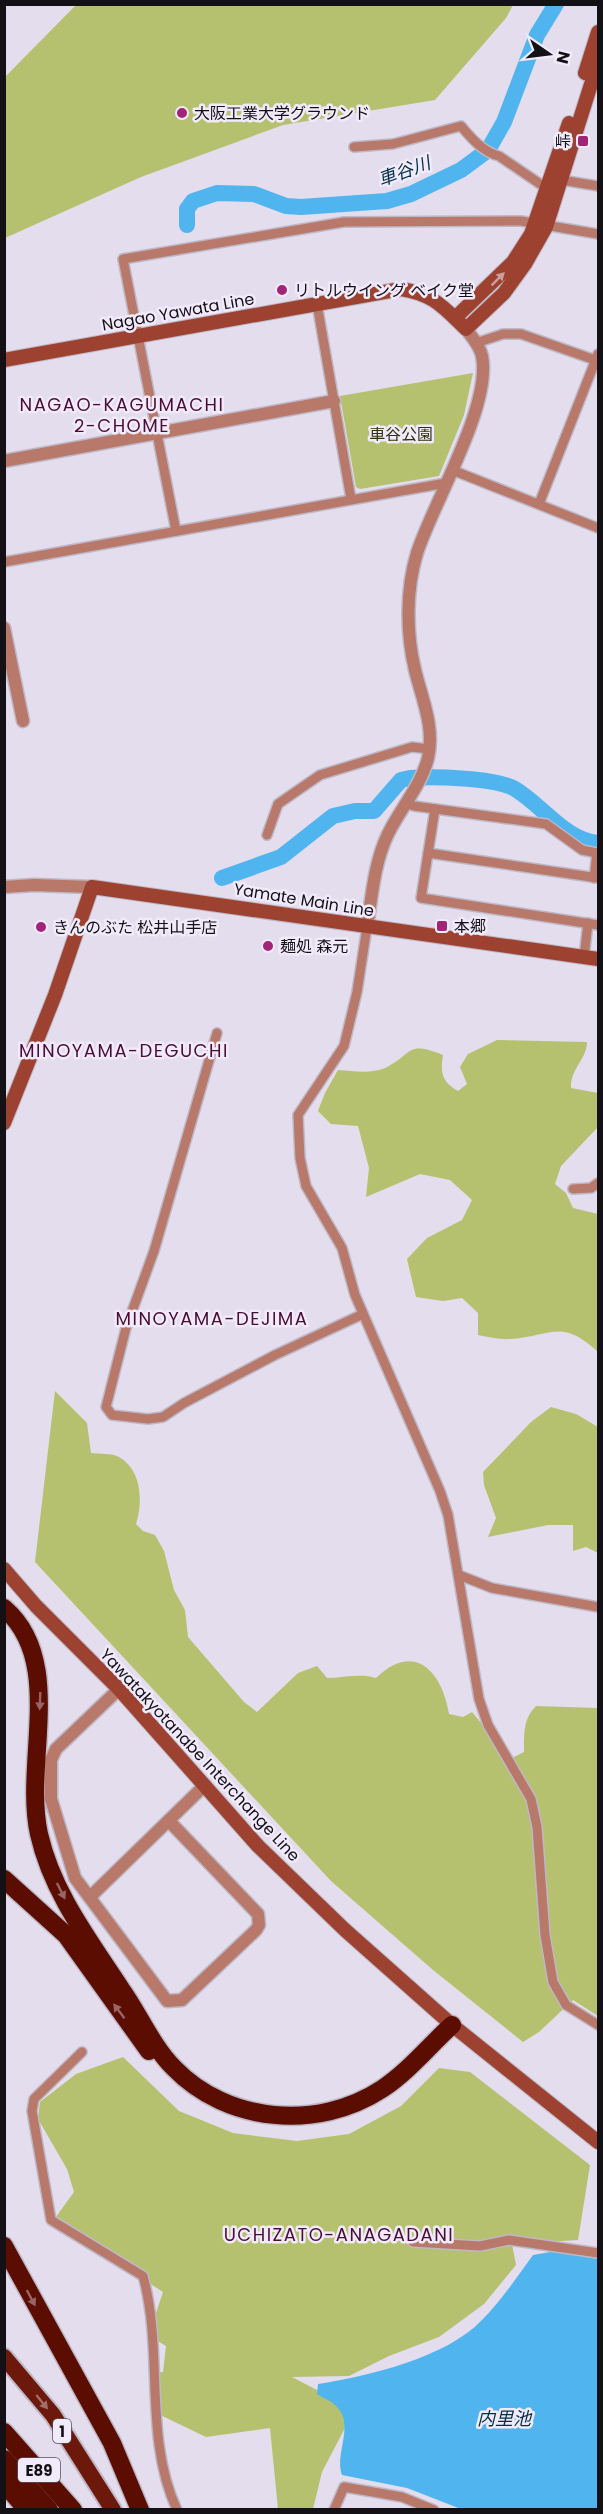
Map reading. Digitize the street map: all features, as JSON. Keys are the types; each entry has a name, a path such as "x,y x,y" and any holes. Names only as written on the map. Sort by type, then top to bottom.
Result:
{"highway":[{"path":"4,1608 20,1626 30,1644 40,1688 33,1779 34,1808 47,1862 82,1933 142,2020 159,2049 189,2082 206,2094 245,2110 286,2116 325,2113 345,2108 382,2089 452,2025"},
{"path":"4,1879 66,1935 98,1983 167,2072 202,2101 243,2119 265,2123 305,2124 337,2118 368,2107 387,2096 411,2076 427,2060 452,2025"},
{"path":"4,2246 107,2434 140,2510"},
{"name":"1","path":"4,2357 53,2415 113,2510"},
{"name":"E89","path":"4,2432 73,2510"},
{"name":"E89","path":"4,2459 49,2510"},
{"path":"4,2484 27,2510"}],"main road":[{"path":"466,329 504,293 525,264 552,192 598,32"},
{"path":"552,192 561,180 598,62"},
{"path":"455,318 513,262 541,226"},
{"name":"Nagao Yawata Line","path":"4,360 402,290 421,292 439,302 466,329"},
{"path":"4,1123 55,995 92,887"},
{"name":"Yamate Main Line","path":"92,887 598,959"},
{"name":"Yawatakyotanabe Interchange Line","path":"4,1569 36,1606 119,1689 258,1846 345,1930 452,2025 598,2142"}],"street":[{"path":"354,147 393,144 461,126 491,154 499,156 552,192"},
{"path":"561,180 598,186"},
{"path":"176,531 123,259 344,222 491,220 598,234"},
{"path":"317,304 351,499"},
{"path":"466,329 482,357 482,388 452,470 417,553 410,591 414,668 429,717 429,749 418,782 387,836 378,861 357,992 344,1046 298,1115 300,1158 306,1186 342,1248 363,1314 440,1491 448,1515 479,1699 488,1725 531,1799 537,1827 545,1935 553,1982 566,2005 598,2025"},
{"path":"476,343 503,334 521,333 598,358 539,504"},
{"path":"4,461 334,402"},
{"path":"452,470 598,528"},
{"path":"4,562 446,483"},
{"path":"4,628 23,721"},
{"path":"267,836 278,804 320,775 412,747 429,749"},
{"path":"405,803 546,824 582,849 597,853 596,878 428,853"},
{"path":"435,809 421,898 598,925"},
{"name":"Yamate Main Line","path":"4,887 34,885 92,887"},
{"path":"584,957 588,923"},
{"path":"217,1032 154,1251 126,1328 106,1407 112,1415 148,1419 163,1417 184,1403 275,1355 363,1314"},
{"path":"573,1189 591,1188 598,1183"},
{"path":"459,1575 492,1588 598,1607"},
{"path":"119,1689 64,1739 51,1760 51,1799 75,1878 167,2001 172,2003 182,2000 259,1925 258,1914 169,1821"},
{"path":"90,1897 205,1785"},
{"path":"82,2052 34,2099 32,2111 51,2220 143,2276 150,2302 158,2439 163,2470 177,2510"},
{"path":"413,2242 480,2246 509,2240 598,2253"},
{"path":"334,2510 344,2487 402,2497 434,2510"}],"green space":[{"name":"大阪工業大学グラウンド","path":"76,5 513,5 506,18 435,100 283,125 141,177 5,238 5,77"},
{"name":"車谷公園","path":"473,373 464,415 439,476 360,489 356,487 340,396"},
{"path":"497,1040 587,1042 584,1054 573,1075 571,1088 598,1093 598,1127 561,1166 555,1184 566,1193 573,1208 598,1214 598,1352 575,1335 565,1332 507,1339 478,1335 478,1313 462,1298 443,1301 416,1297 407,1259 427,1238 462,1220 472,1200 450,1180 420,1174 366,1197 369,1168 358,1126 331,1124 318,1111 338,1070 362,1072 380,1070 416,1049 443,1055 443,1076 448,1084 458,1091 467,1084 460,1067 468,1054"},
{"path":"55,1391 87,1423 91,1453 119,1457 132,1470 139,1487 140,1497 136,1524 143,1531 155,1535 164,1551 174,1590 185,1610 188,1637 244,1702 257,1712 298,1673 317,1666 327,1678 358,1676 376,1678 390,1667 402,1662 414,1662 424,1666 433,1674 440,1685 449,1714 463,1717 472,1712 497,1742 504,1762 524,1752 526,1722 536,1706 598,1708 598,2016 573,2000 539,2032 523,2042 433,1970 331,1881 35,1562"},
{"path":"551,1407 576,1414 598,1427 598,1553 586,1547 573,1551 573,1525 548,1525 488,1537 496,1518 484,1485 483,1472 531,1422"},
{"path":"123,2057 179,2111 233,2133 297,2141 349,2134 401,2106 439,2068 470,2072 590,2165 578,2240 512,2244 516,2265 484,2304 439,2337 389,2356 349,2376 292,2377 344,2404 348,2422 322,2472 313,2509 278,2509 270,2428 206,2437 154,2412 152,2373 163,2372 166,2346 151,2337 152,2325 163,2292 53,2221 74,2192 67,2169 38,2119 40,2102 76,2074"}],"water":[{"name":"内里池","path":"556,2251 598,2258 598,2509 461,2509 407,2488 342,2475 340,2458 344,2422 342,2414 330,2401 317,2394 318,2384 382,2370 427,2355 448,2345 467,2333 489,2313 533,2255"}],"waterway":[{"name":"車谷川","path":"187,225 187,209 193,201 217,193 254,194 286,206 301,207 387,201 411,194 461,170 488,150 504,122 537,35 556,4"},
{"path":"222,878 281,857 333,816 355,811 374,811 401,780 410,778 464,779 506,785 525,796 575,836 598,843"}],"place":[{"name":"大阪工業大学グラウンド","path":"182,113"},
{"name":"峠","path":"583,141"},
{"name":"リトルウイング ベイク堂","path":"282,290"},
{"name":"本郷","path":"442,926"},
{"name":"きんのぶた 松井山手店","path":"41,927"},
{"name":"麺処 森元","path":"268,946"}],"district":[{"name":"NAGAO-KAGUMACHI 2-CHOME","path":"122,414"},
{"name":"MINOYAMA-DEGUCHI","path":"124,1050"},
{"name":"MINOYAMA-DEJIMA","path":"212,1318"},
{"name":"UCHIZATO-ANAGADANI","path":"339,2234"}]}
